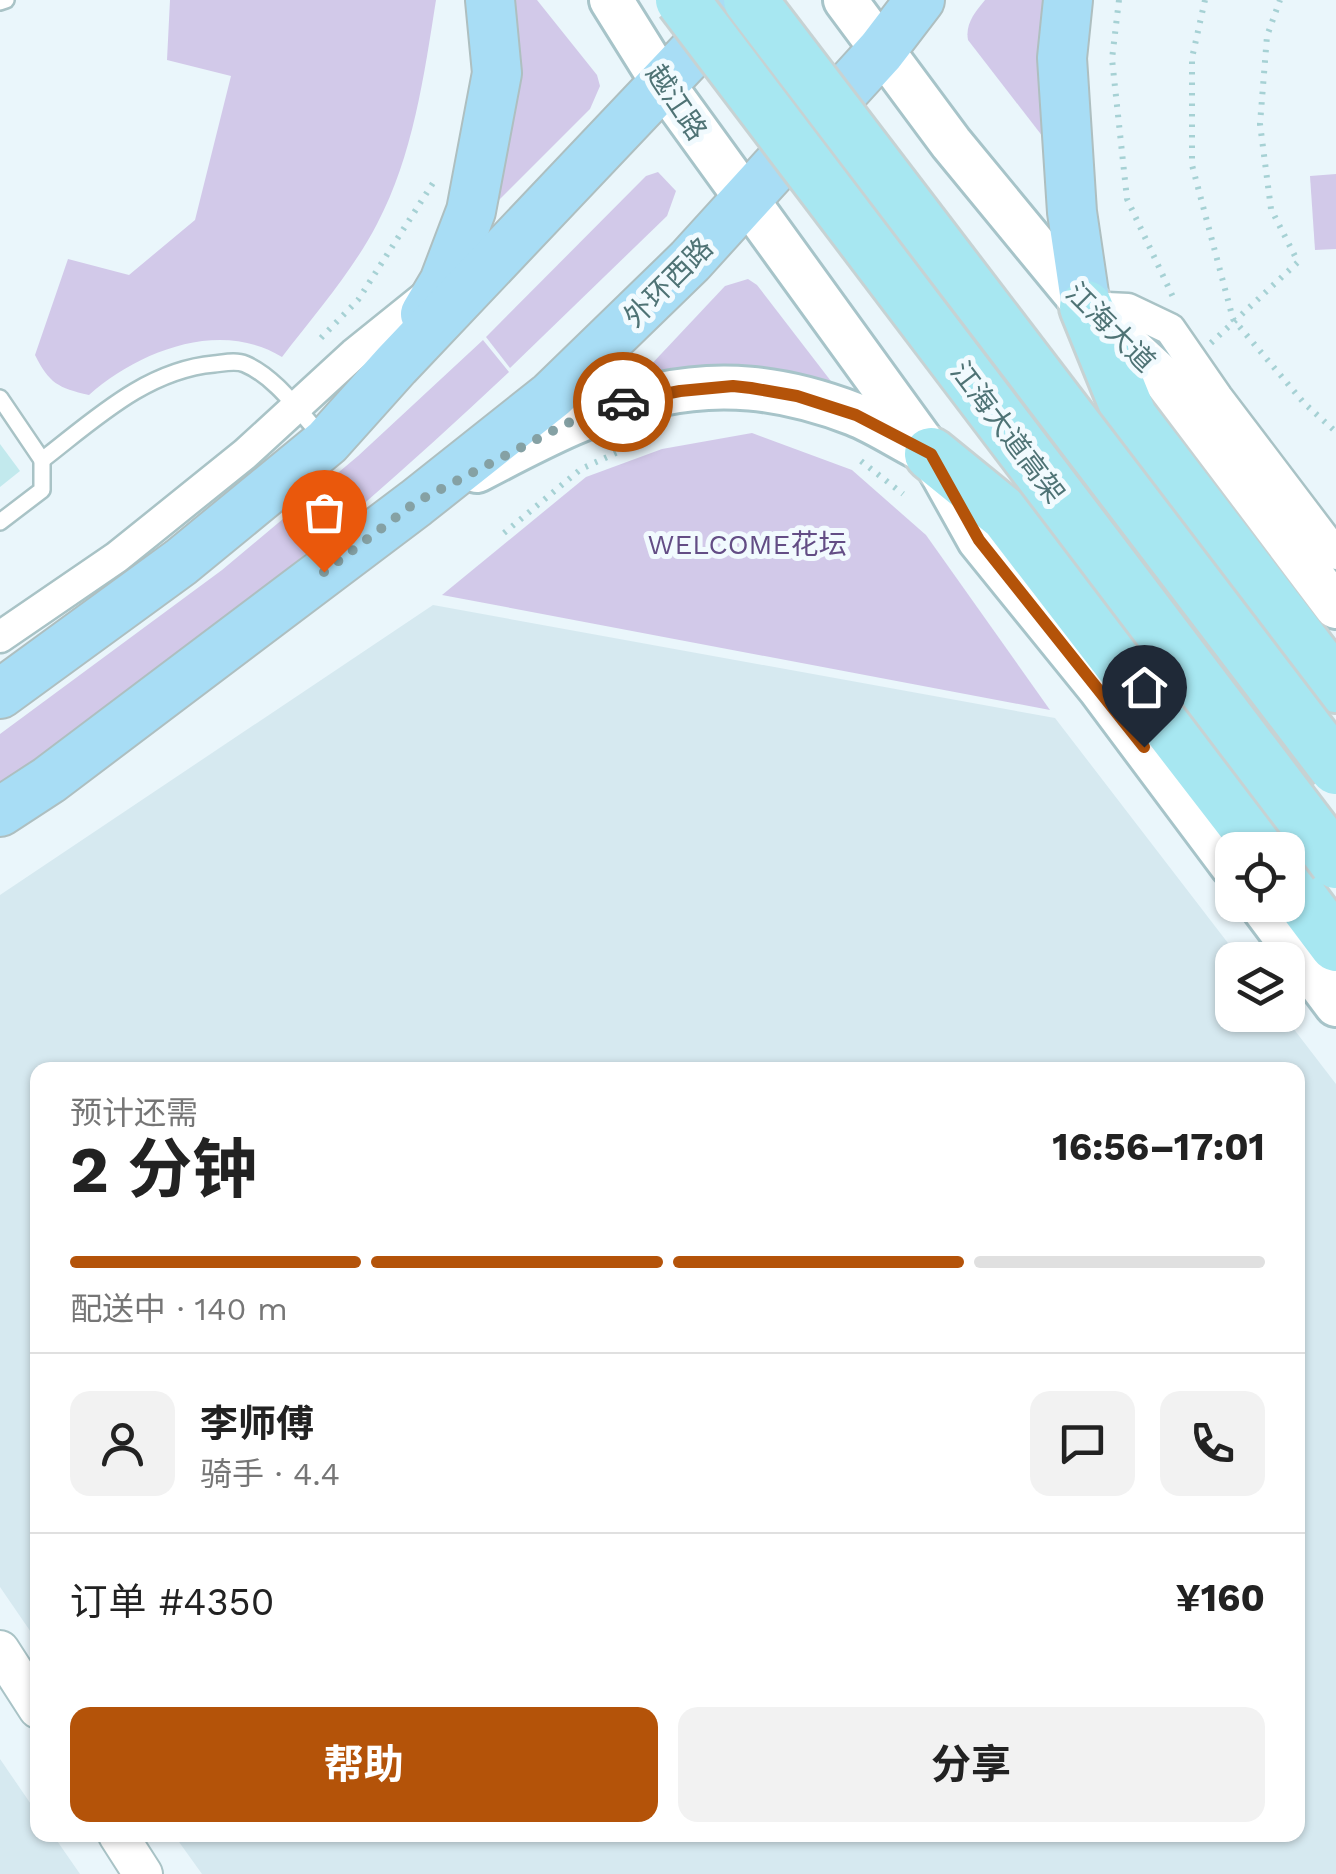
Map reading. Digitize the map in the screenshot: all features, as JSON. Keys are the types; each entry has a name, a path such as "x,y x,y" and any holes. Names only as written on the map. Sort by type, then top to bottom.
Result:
{"highway":[{"name":"江海大道高架","path":"682,0 1336,862"},
{"name":"江海大道高架","path":"750,0 1336,768"},
{"path":"1086,307 1130,418 1336,686"},
{"path":"917,474 1006,515 1250,832"},
{"path":"1305,904 1336,945"}],"main road":[{"path":"396,365 444,282 471,211 496,73 490,0"},
{"name":"越江路","path":"611,0 664,86 746,202 917,474 979,540 1100,688 1215,843"},
{"path":"0,694 181,562 327,442 742,0"},
{"path":"846,0 881,51"},
{"name":"外环西路","path":"0,812 64,769 552,394 746,202 881,51 920,0"},
{"path":"1068,0 1062,58 1072,212 1086,307"},
{"name":"江海大道","path":"881,51 1086,307 1164,379 1336,606"},
{"path":"416,502 568,423 602,410 665,394 733,386 797,396 856,415 917,474"},
{"path":"1274,922 1336,1005"}],"street":[{"path":"0,637 118,556 231,466 354,354 444,282 514,241"},
{"path":"1086,307 1128,309 1170,329 1217,397 1334,545"},
{"path":"0,1650 30,1697"},
{"path":"122,1842 143,1874"}],"lane":[{"path":"42,460 114,404 158,378 195,366 241,362 266,377 327,442"},
{"path":"0,398 42,460 42,490 0,522"}],"path":[{"path":"1119,0 1112,59 1128,200 1173,298"},
{"path":"1204,0 1192,58 1192,165 1233,320 1304,403 1336,432"},
{"path":"1211,344 1298,262 1271,209 1260,124 1268,36 1280,0"},
{"path":"310,350 358,300 432,190 436,172"},
{"path":"504,533 581,469 654,435"},
{"path":"851,454 917,474"}],"shaded area":[{"path":"433,605 1055,718 1227,942 1215,942 1215,1032 1296,1032 1336,1084 1336,1874 202,1874 179,1842 1305,1842 1305,1062 30,1062 30,1631 0,1587 0,895"},
{"path":"0,1759 30,1803 30,1842 58,1842 80,1874 0,1874"}],"green space":[{"path":"170,0 436,0 416,115 389,198 356,259 282,357 258,346 233,341 181,345 132,365 89,395 56,383 35,355 68,259 129,275 195,220 231,76 167,60"},
{"path":"516,0 537,0 597,75 600,86 590,109 494,205 515,104"},
{"path":"985,0 1055,0 1060,159 968,40 969,23"},
{"path":"658,172 676,191 667,216 510,368 486,337 646,176"},
{"path":"1336,174 1336,249 1315,250 1310,176"},
{"path":"748,279 757,285 837,389 631,386 725,286"},
{"path":"483,340 509,372 449,428 199,640 0,784 0,734 222,570 358,456"},
{"name":"WELCOME花坛","path":"752,433 852,470 926,535 1050,710 442,595 586,477 662,449"}],"building":[{"path":"0,444 20,471 0,487"}],"way so far":[{"path":"324,572 416,502 568,423 623,402"}],"route":[{"path":"623,402 680,391 751,388 797,396 856,415 931,454 979,540 1144,747"}]}
